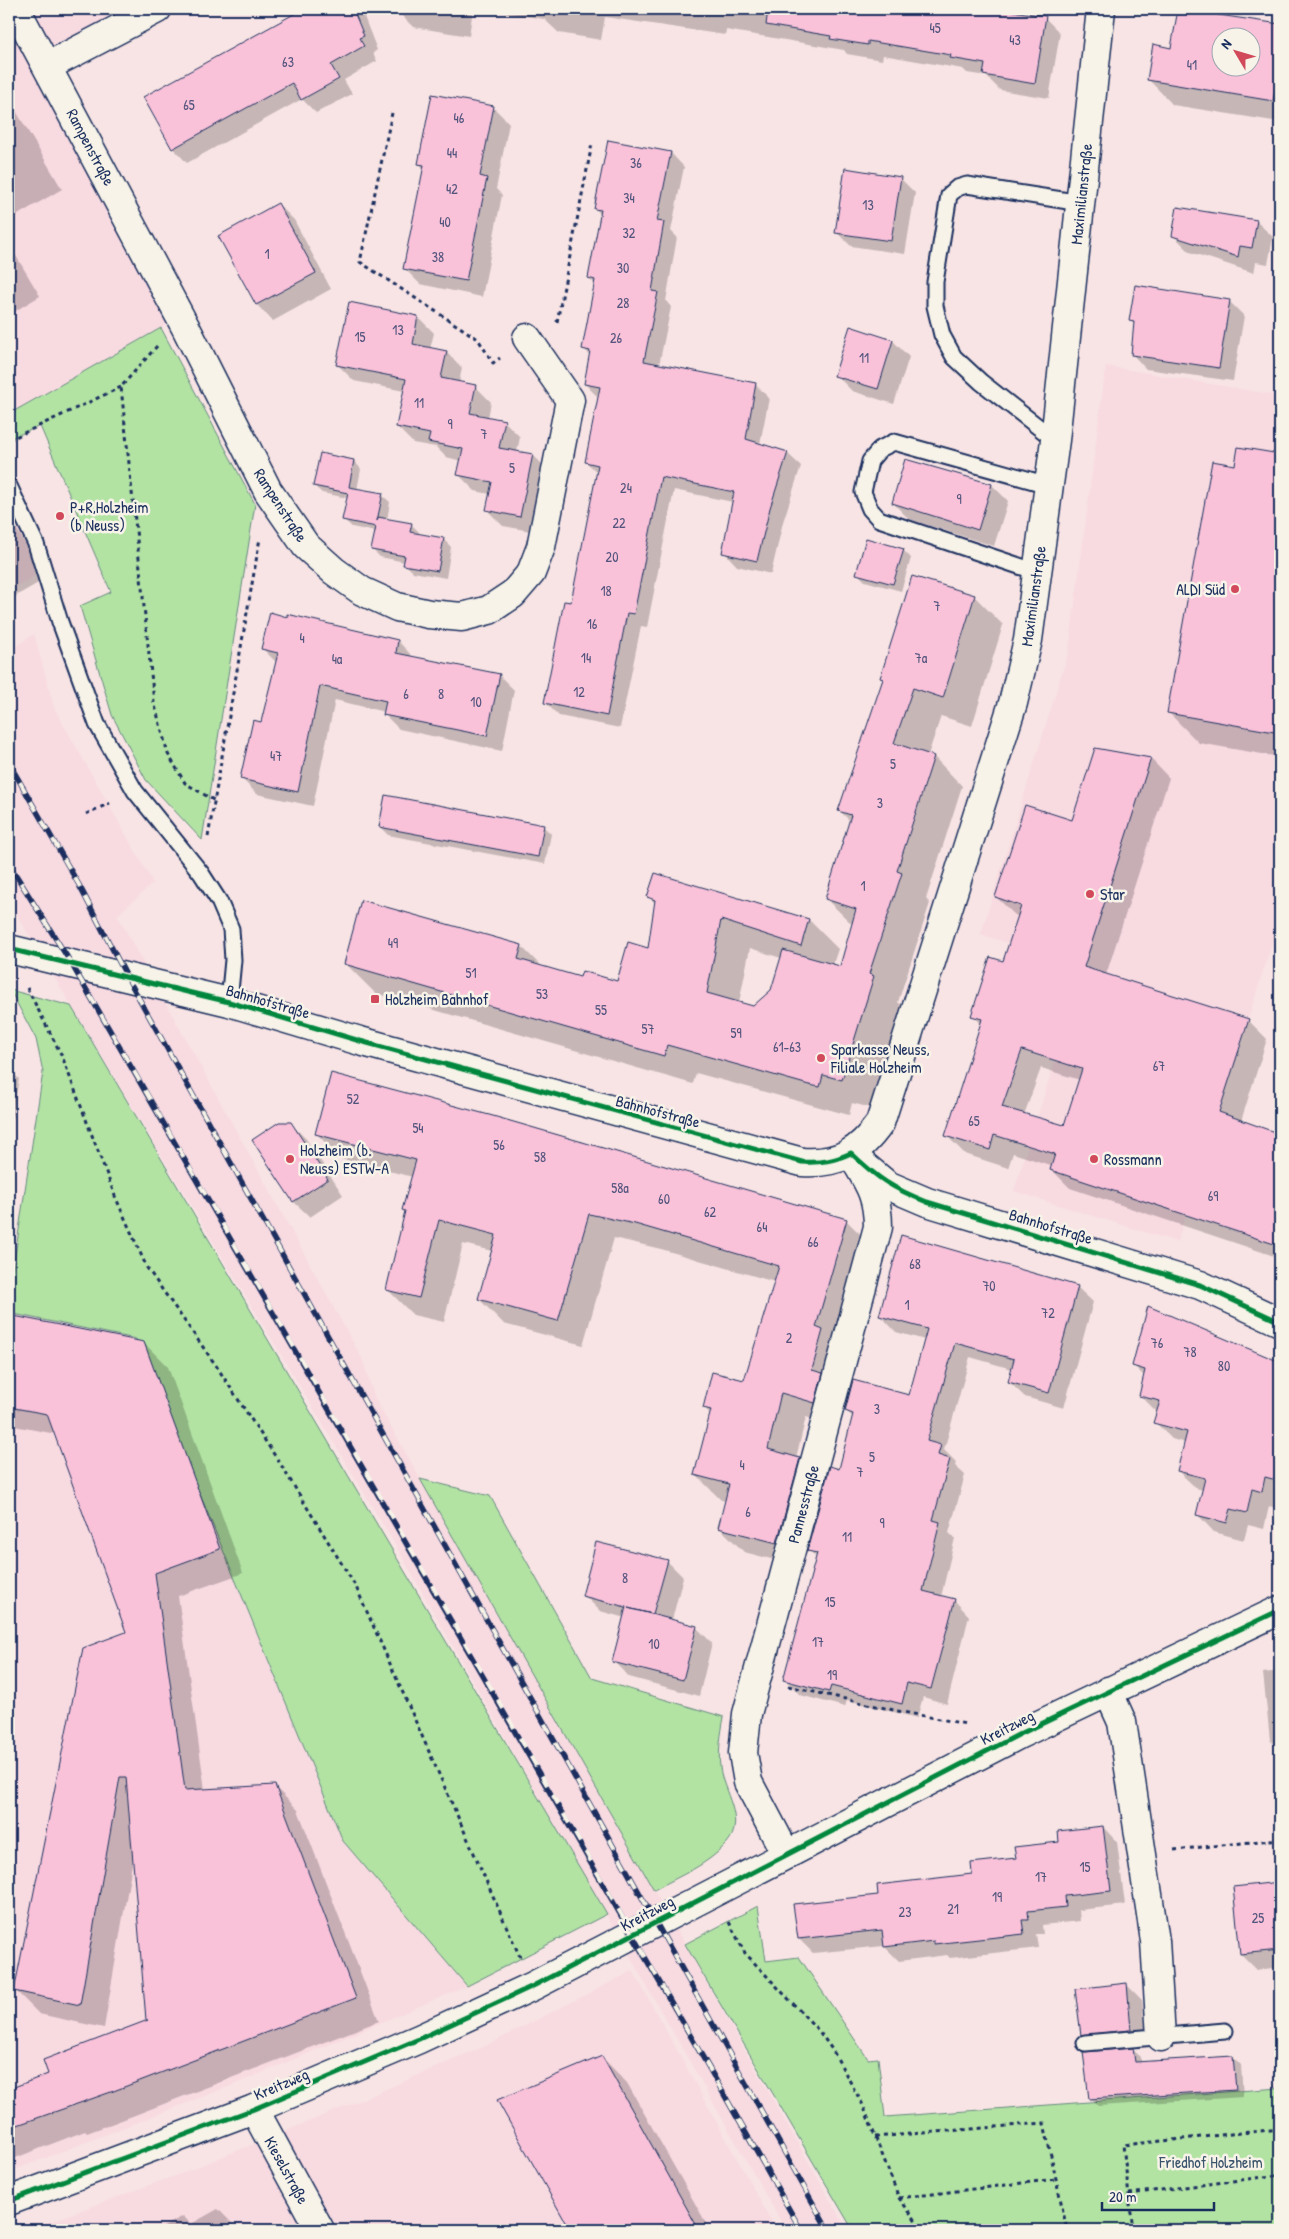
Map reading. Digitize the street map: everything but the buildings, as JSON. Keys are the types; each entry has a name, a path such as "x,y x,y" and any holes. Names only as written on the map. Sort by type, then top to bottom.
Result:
{"street":[{"name":"Rampenstraße","path":"16,9 186,328 268,491 306,546 334,571 362,591 397,607 429,614 462,617 489,610 514,594 531,572 541,547 570,400 530,343"},
{"path":"48,66 157,9"},
{"name":"Maximilianstraße","path":"851,1153 868,1140 880,1123 1013,703 1028,640 1055,440 1100,9"},
{"name":"Bahnhofstraße","path":"10,949 229,1002 360,1042 802,1162 820,1163 836,1160 851,1153 887,1185 920,1199 1200,1285 1280,1322"},
{"name":"Pannesstraße","path":"786,1854 748,1782 743,1753 747,1714 756,1678 878,1227 878,1207 874,1194 851,1153"},
{"name":"Kreitzweg","path":"9,2201 254,2109 419,2039 533,1986 1020,1734 1280,1610"},
{"path":"1108,1691 1122,1722 1155,1941 1161,2037"},
{"name":"Kieselstraße","path":"254,2109 320,2230"}],"lane":[{"path":"1055,440 981,382 954,357 942,335 936,306 935,282 949,196 957,188 967,185 1081,202"},
{"path":"1037,572 879,519 870,508 863,492 870,461 880,449 894,442 1048,485"},
{"path":"9,486 36,544 60,622 97,724 136,791 201,873 219,901 231,929 233,960 229,1002"},
{"path":"1085,2043 1225,2031"}],"path":[{"path":"392,112 360,262 478,339 493,363 555,331 592,144"},
{"path":"9,440 121,387 160,343 186,328"},
{"path":"121,387 154,702 168,754 185,783 215,802"},
{"path":"201,873 215,802 268,491"},
{"path":"10,949 32,1000 62,1056 115,1196 147,1268 232,1389 356,1587 533,1986"},
{"path":"756,1678 898,1711 1020,1734"},
{"path":"1141,1855 1280,1838"},
{"path":"713,1893 744,1953 819,2031 833,2051 863,2105 899,2198 923,2230"},
{"path":"875,2137 1044,2123 1067,2229 1055,2230"},
{"path":"1133,2230 1123,2145 1280,2129"},
{"path":"1130,2194 1280,2175"},
{"path":"899,2198 1056,2178"}],"shaded area":[{"path":"9,9 148,9 42,66 179,318 9,414"},
{"path":"1106,366 1280,396 1280,918 1177,1242 1014,1191 1084,969 981,934 1069,651"},
{"path":"9,513 28,548 35,576 9,591"},
{"path":"34,634 54,708 153,883 117,915 362,1359 375,1399 847,2230 786,2230 397,1548 17,915 9,913 9,651"},
{"path":"9,1313 136,1339 343,1841 467,1986 235,2084 9,2172"},
{"path":"633,1971 776,2230 28,2230 183,2173 357,2102 488,2045"}],"green space":[{"path":"161,328 255,504 202,840 146,780 112,715 80,606 111,592 40,426 9,439 9,414"},
{"path":"10,990 71,1006 607,1914 467,1986 343,1841 136,1339 9,1313 9,1295 43,1072 36,1039"},
{"path":"420,1479 490,1496 592,1678 724,1717 719,1761 732,1805 735,1825 733,1834 727,1843 711,1858 693,1870 654,1890"},
{"name":"Friedhof Holzheim","path":"758,1906 766,1961 799,1957 868,2059 878,2058 885,2117 1280,2088 1280,2230 853,2230 685,1944"}],"railway":[{"path":"9,763 79,885 127,977 828,2230"},
{"path":"9,864 71,963 255,1279 801,2230"}],"cycle path":[{"path":"9,949 229,1002 360,1041 802,1162 827,1161 851,1153 869,1170 886,1182 927,1202 1200,1285 1280,1322"},
{"path":"9,2201 254,2109 419,2039 533,1986 1020,1734 1280,1610"}],"place":[{"name":"P+R,Holzheim (b Neuss)","path":"60,516"},
{"name":"ALDI Süd","path":"1235,589"},
{"name":"Star","path":"1090,894"},
{"name":"Holzheim Bahnhof","path":"375,999"},
{"name":"Sparkasse Neuss, Filiale Holzheim","path":"821,1058"},
{"name":"Holzheim (b. Neuss) ESTW-A","path":"290,1159"},
{"name":"Rossmann","path":"1094,1159"}]}
